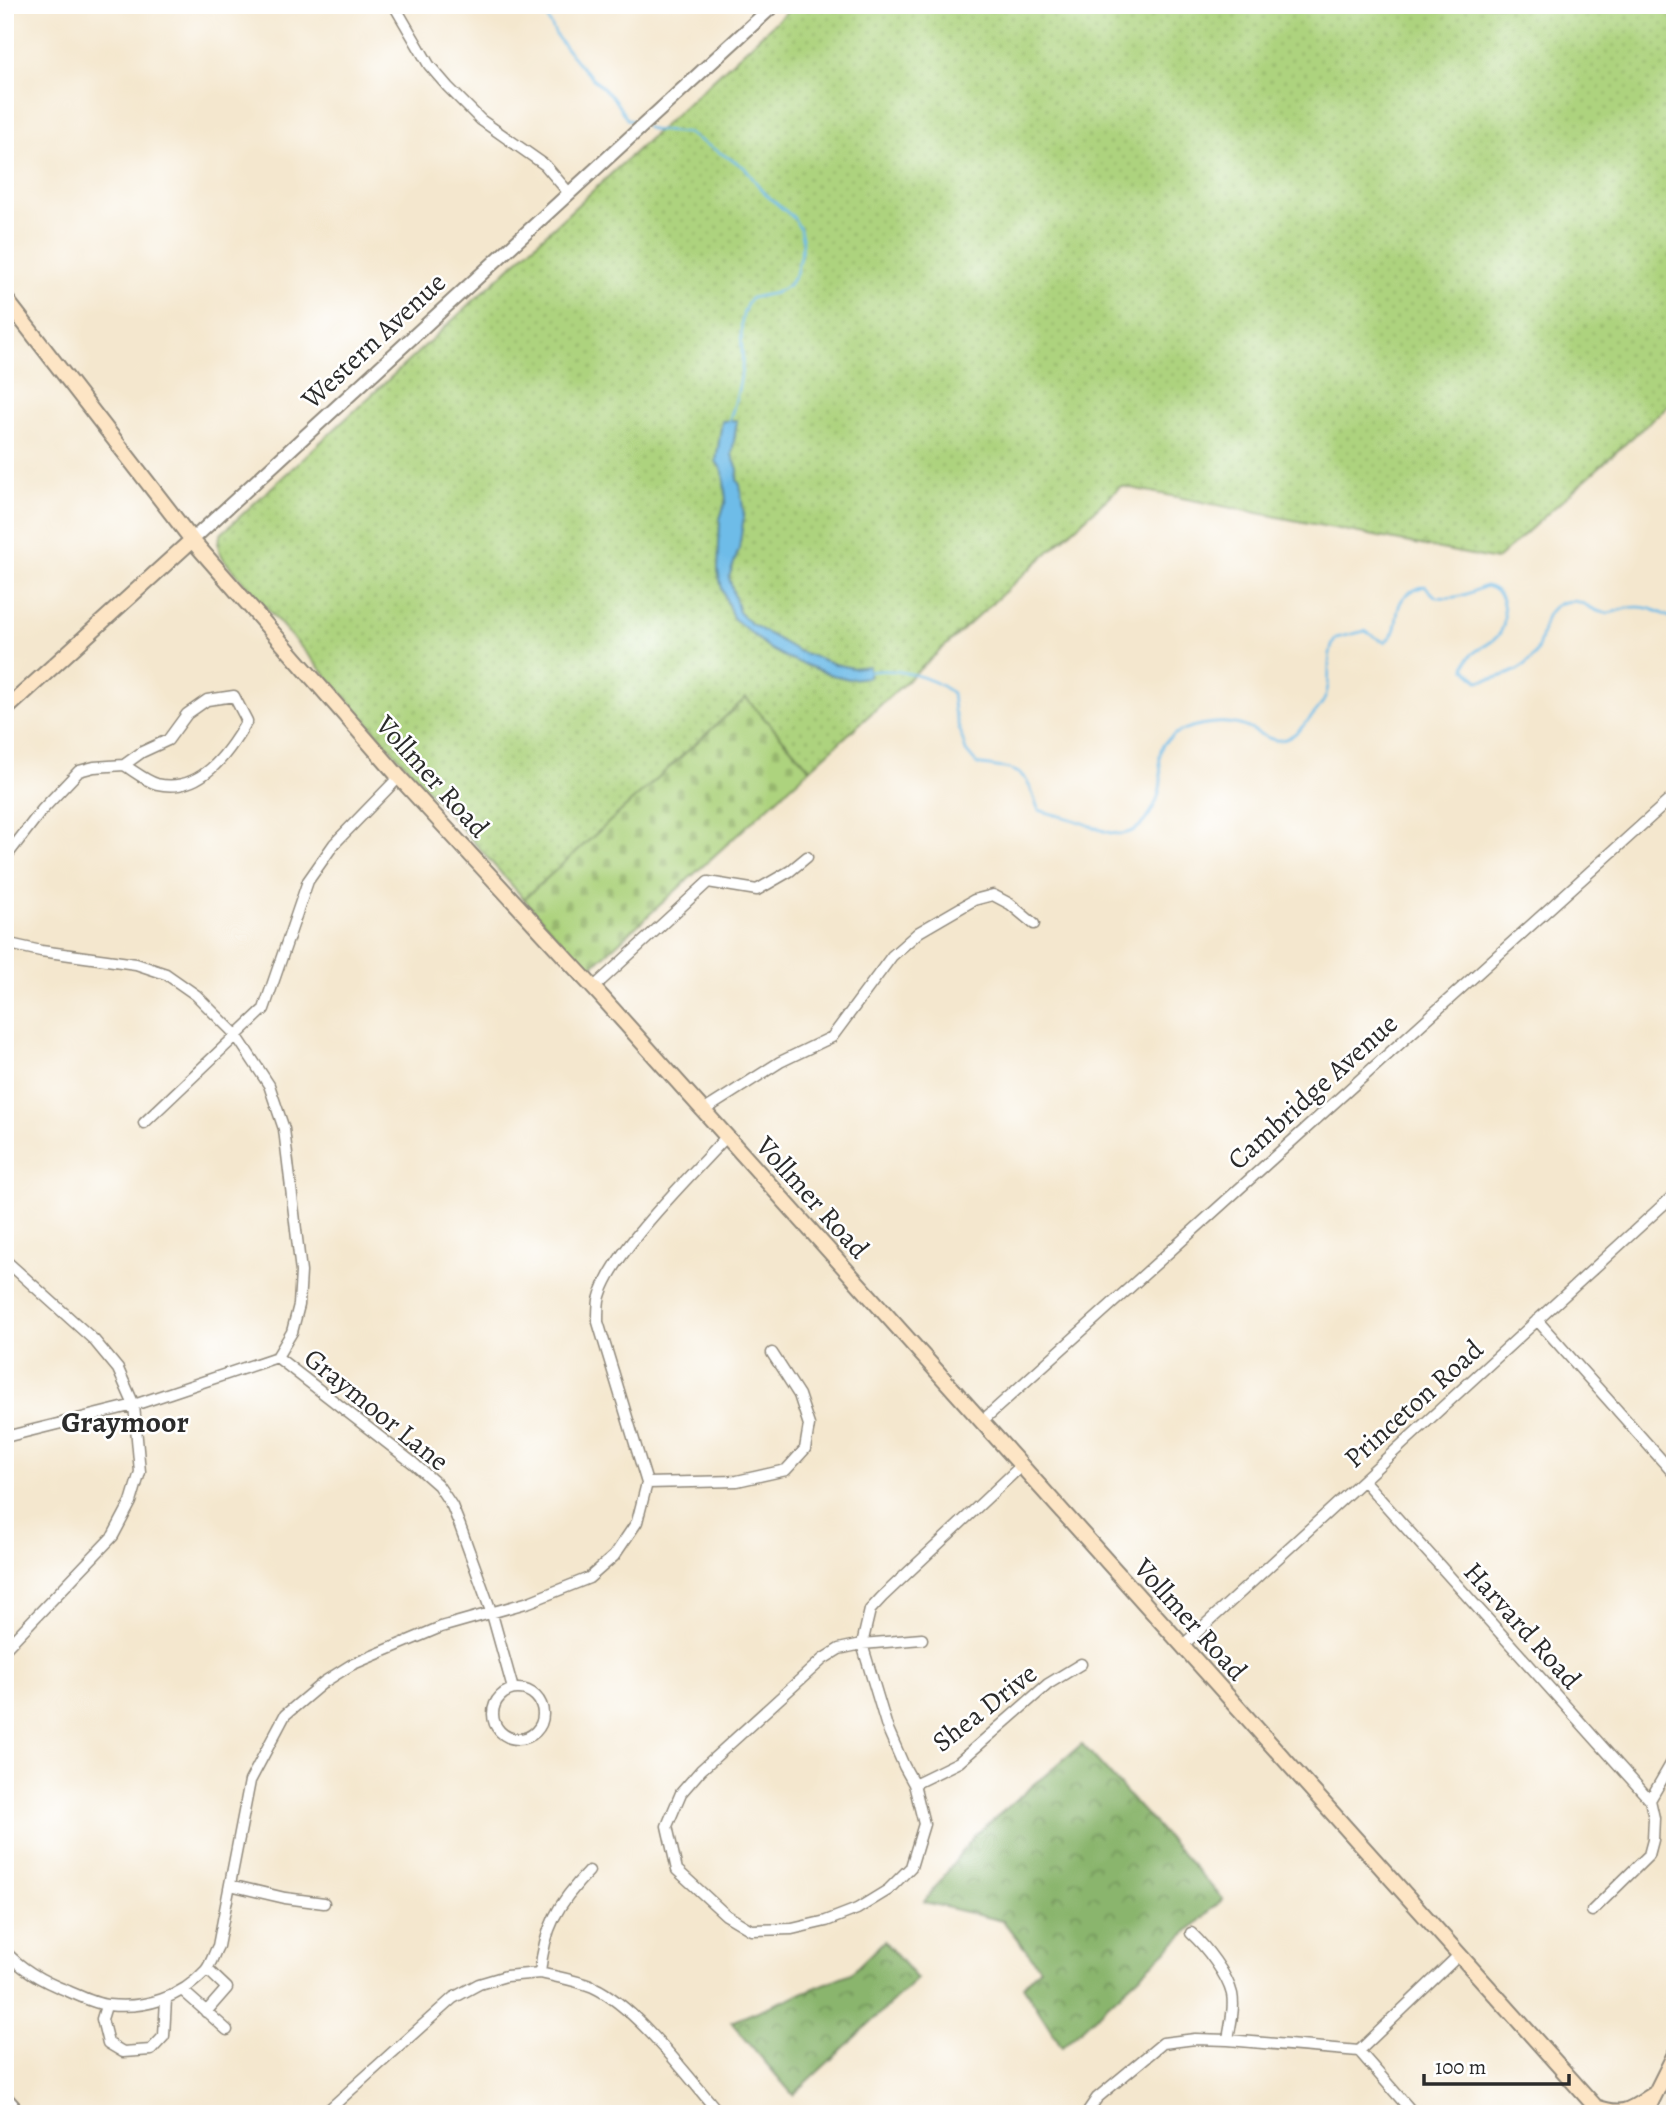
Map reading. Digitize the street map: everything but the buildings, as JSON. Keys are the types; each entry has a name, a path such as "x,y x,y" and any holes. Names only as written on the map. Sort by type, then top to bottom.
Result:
{"main road":[{"name":"Vollmer Road","path":"5,298 192,540 399,777 593,988 1599,2110"},
{"name":"Western Avenue","path":"5,710 192,540"},
{"path":"1645,2114 1675,2054"},
{"path":"1599,2110 1614,2113 1632,2109 1655,2094"}],"street":[{"path":"394,5 429,65 448,87 481,120 545,165 569,193"},
{"name":"Western Avenue","path":"192,540 774,5"},
{"path":"5,858 42,810 79,771 124,765 142,752 168,740 187,714 207,700 233,696 247,721 230,752 197,780 182,786 155,784 124,765"},
{"path":"144,1123 264,1009 308,881 351,826 399,777"},
{"name":"Cambridge Avenue","path":"981,1422 1675,795"},
{"path":"593,988 708,882 757,890 790,871 807,857"},
{"path":"703,1111 780,1062 832,1037 892,956 919,932 974,900 993,895 1010,904 1034,924"},
{"name":"Graymoor Lane","path":"5,943 41,951 136,964 166,974 196,995 236,1035 270,1085 284,1129 301,1272 299,1305 292,1332 277,1357 134,1405 5,1437"},
{"path":"5,1951 42,1981 106,2006 145,2005 166,1999 182,1990 207,1969 218,1946 250,1781 285,1715 324,1682 351,1665 441,1627 539,1599 589,1578 614,1556 637,1522 647,1483 598,1322 599,1300 626,1250 726,1137"},
{"name":"Princeton Road","path":"1182,1646 1675,1194"},
{"path":"5,1260 94,1340 118,1369 134,1405 140,1472 131,1502 113,1536 5,1650"},
{"path":"1537,1320 1675,1475"},
{"path":"647,1483 737,1481 786,1470 805,1449 809,1425 799,1395 772,1353"},
{"name":"Graymoor Lane","path":"277,1357 438,1485 452,1506 460,1526 492,1614 513,1689"},
{"path":"922,1639 862,1644 839,1649 823,1659 701,1770 681,1793 667,1826 677,1870 726,1915 751,1930 792,1929 826,1921 857,1909 888,1890 911,1867 924,1824 915,1784 887,1727 862,1644 870,1610 904,1573 1021,1466"},
{"name":"Harvard Road","path":"1363,1480 1650,1800"},
{"name":"Shea Drive","path":"915,1784 959,1762 1048,1684 1081,1664"},
{"path":"513,1689 522,1689 537,1697 544,1713 539,1730 525,1739 517,1740 502,1734 494,1720 495,1704 499,1697 513,1689"},
{"path":"1592,1911 1649,1855 1654,1818 1650,1800 1675,1757"},
{"path":"540,1973 547,1931 555,1914 569,1892 589,1871"},
{"path":"230,1885 285,1898 324,1903"},
{"path":"1191,1933 1207,1948 1232,1992 1233,2007 1228,2040"},
{"path":"1359,2052 1460,1955"},
{"path":"206,2012 227,1988 207,1969"},
{"path":"324,2114 453,1998 479,1984 506,1976 540,1973 592,1987 618,2003 639,2022 720,2114"},
{"path":"182,1990 226,2030"},
{"path":"106,2006 102,2019 108,2043 123,2052 142,2052 151,2050 164,2036 166,1999"},
{"path":"1086,2114 1097,2098 1163,2043 1195,2039 1359,2052 1414,2114"},
{"path":"5,2097 20,2114"}],"green space":[{"path":"794,5 1675,5 1675,399 1496,560 1121,486 810,769 746,699 524,899 224,560 218,542 221,534"},
{"path":"746,698 810,769 587,971 524,899"},
{"path":"1082,1744 1223,1899 1062,2047 1023,1986 1040,1968 1003,1921 924,1902 976,1834"},
{"path":"884,1941 917,1979 793,2095 731,2022 851,1973"}],"water":[{"path":"737,420 732,455 738,469 737,480 744,516 739,549 729,577 739,612 750,623 798,651 852,668 869,666 869,677 849,679 832,675 785,657 770,649 733,618 718,571 720,519 726,500 723,472 716,461 722,421"}],"waterway":[{"path":"541,5 557,37 583,69 614,99 627,119 637,123"},
{"path":"646,127 687,133 744,167 765,194 794,218 800,229 803,243 796,274 789,285 775,293 751,298 743,314 741,375 729,422"},
{"path":"866,672 911,674 943,687 952,693 954,711 966,751 977,764 1006,768 1019,773 1028,783 1039,810 1106,832 1121,834 1137,828 1154,807 1161,782 1161,750 1166,741 1182,730 1213,723 1243,726 1278,740 1292,736 1324,700 1330,653 1336,638 1365,631 1384,642 1395,629 1399,605 1412,591 1425,586 1436,597 1457,597 1486,586 1501,597 1504,620 1501,631 1489,644 1468,659 1465,668 1478,681 1509,674 1524,666 1539,647 1548,614 1561,603 1582,603 1603,613 1641,607 1675,620"}],"district":[{"name":"Graymoor","path":"125,1422"}]}
